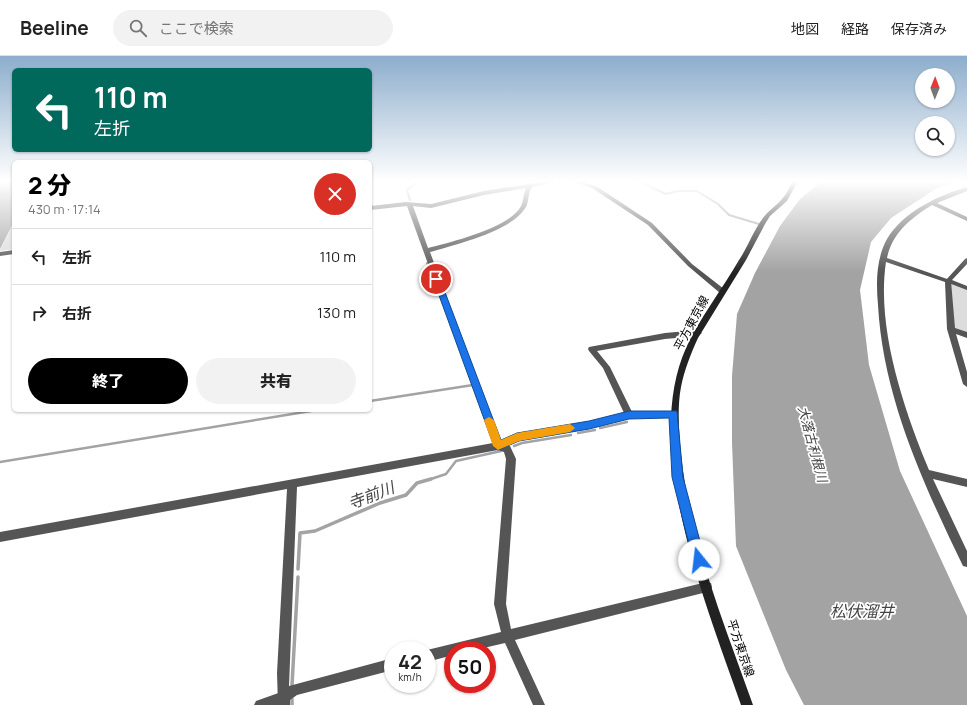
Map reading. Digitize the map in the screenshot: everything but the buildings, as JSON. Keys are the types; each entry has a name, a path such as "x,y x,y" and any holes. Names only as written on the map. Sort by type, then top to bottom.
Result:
{"main road":[{"name":"平方東京線","path":"747,705 707,587 678,477 674,414 675,394 681,370 689,349 722,291 740,265 765,219 773,211"}],"street":[{"path":"412,211 498,446"},
{"path":"426,251 489,231 510,220 521,211"},
{"path":"632,211 650,224 690,265 722,291"},
{"path":"919,211 900,228 886,251 880,273 880,291 885,345 900,408 946,521 967,562"},
{"path":"950,211 967,219"},
{"path":"0,254 12,252"},
{"path":"884,259 967,288"},
{"path":"967,260 948,281 951,329 967,384"},
{"path":"951,329 967,335"},
{"path":"629,415 606,367 592,349 665,336 698,333"},
{"path":"0,537 292,485 498,446 517,437 589,425 629,415 674,414"},
{"path":"498,446 507,449 511,459 500,604 507,635 539,705"},
{"path":"926,474 967,483"},
{"path":"284,701 292,485"},
{"path":"436,654 507,635 599,615 707,587"},
{"path":"260,705 284,701 294,690 384,666"}],"shaded area":[{"path":"12,227 12,249 0,250"},
{"path":"948,281 967,288 967,335 951,329"}],"water":[{"path":"0,211 12,211 12,226 0,249"},
{"name":"松伏溜井","path":"791,211 901,211 891,218 871,242 860,290 869,365 900,471 967,616 967,705 804,705 786,670 736,546 732,443 732,376 737,314 755,273 780,226"}],"waterway":[{"path":"725,211 729,215 759,224"},
{"path":"427,263 438,290"},
{"path":"372,401 473,385"},
{"path":"0,462 305,412"},
{"name":"寺前川","path":"600,428 627,422"},
{"name":"寺前川","path":"578,433 595,430"},
{"name":"寺前川","path":"514,446 522,443 571,435"},
{"name":"寺前川","path":"431,479 446,474 456,461 501,451"},
{"name":"寺前川","path":"298,569 300,533 315,531 380,503 406,495 417,483 431,479"},
{"name":"寺前川","path":"292,685 298,577"},
{"name":"寺前川","path":"292,699 292,705"}],"slow traffic":[{"path":"489,420 498,446 517,437 570,428"}],"route":[{"path":"436,279 498,446 517,437 589,425 629,415 674,414 678,477 682,499 699,560"}],"water label":[{"name":"大落古利根川","path":"813,444"}]}
